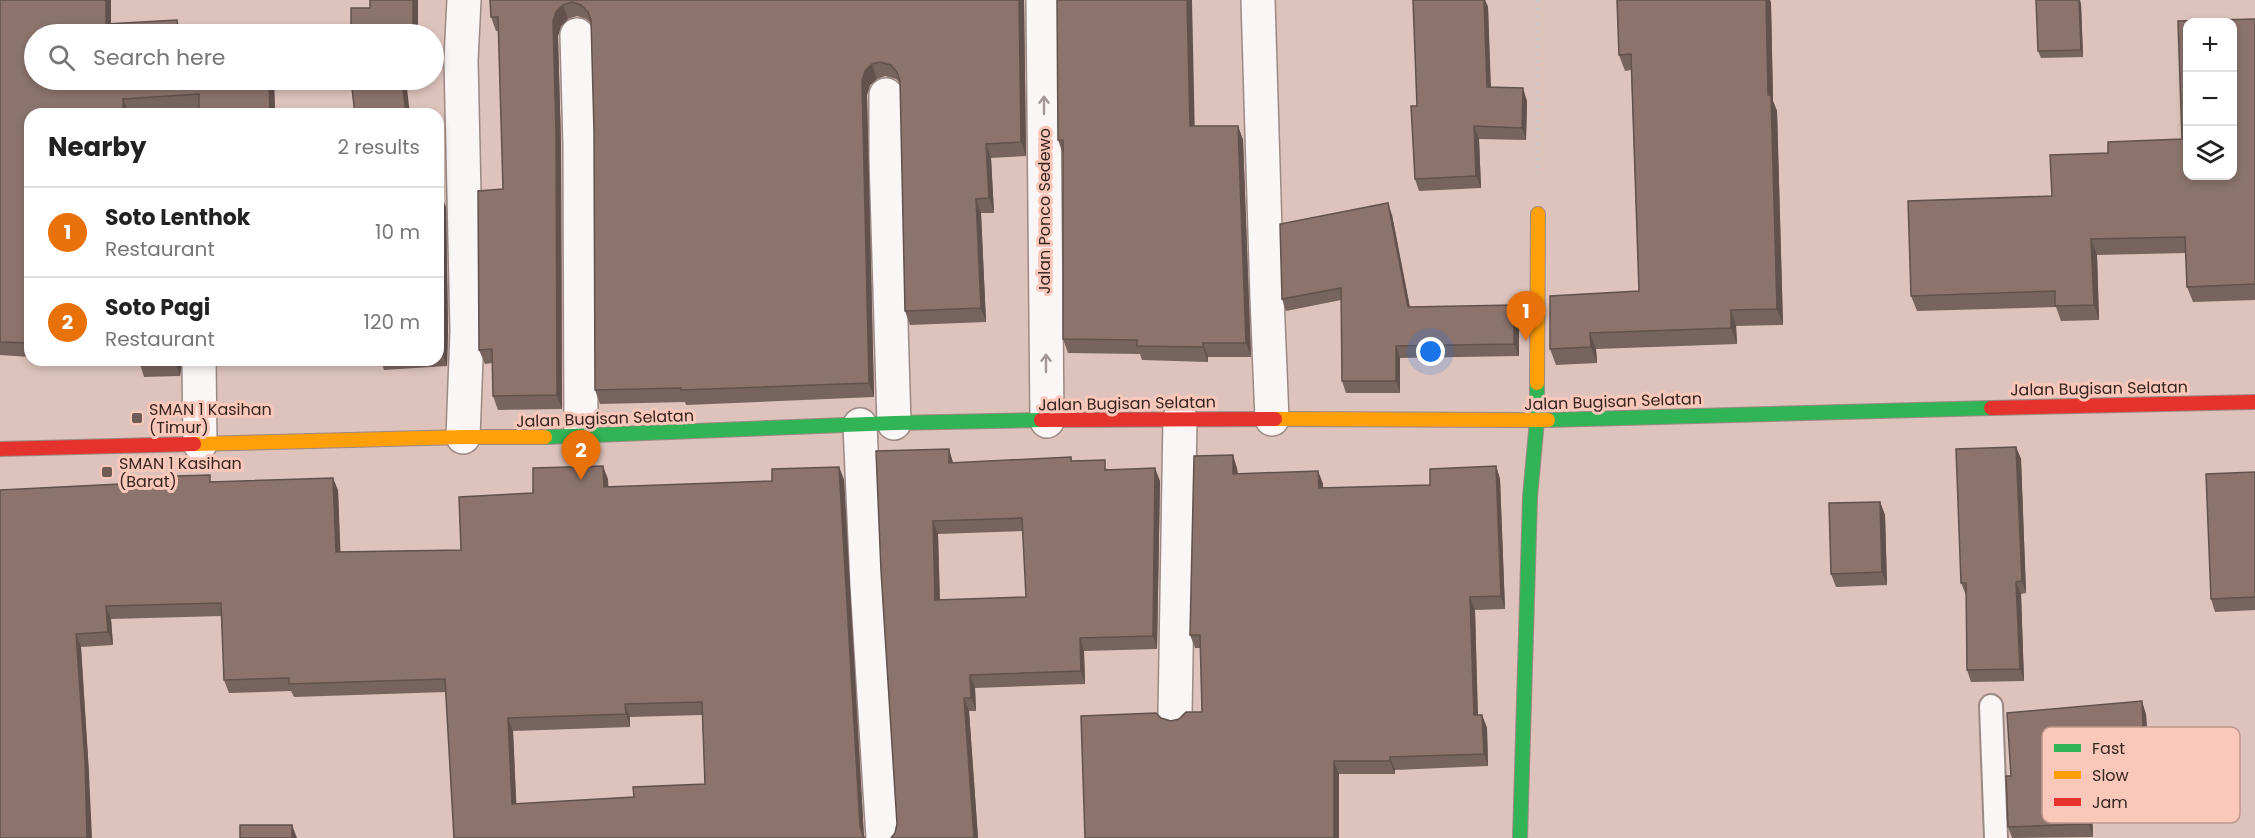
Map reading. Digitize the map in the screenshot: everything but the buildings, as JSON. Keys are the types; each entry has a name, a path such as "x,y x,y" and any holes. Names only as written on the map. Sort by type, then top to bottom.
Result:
{"street":[{"path":"463,437 467,331 461,60 464,0"},
{"name":"Jalan Ponco Sedewo","path":"1043,0 1047,421"},
{"path":"1258,0 1272,419"},
{"path":"577,35 580,145 580,437"},
{"path":"886,95 894,423"},
{"path":"1520,838 1530,497 1537,420 1538,214"},
{"path":"199,366 200,444"},
{"name":"Jalan Bugisan Selatan","path":"0,449 463,437 580,437 894,423 1180,418 1537,420 1779,412 2255,402"},
{"path":"1175,715 1180,418"},
{"path":"860,425 867,585 883,838"}],"lane":[{"path":"1991,706 1995,838"}],"path":[{"path":"1538,0 1538,214"}],"traffic: fast":[{"path":"1520,838 1530,497 1537,420 1537,383"},
{"path":"1548,420 1991,408"},
{"path":"545,437 894,423 1041,420"}],"traffic: slow":[{"path":"1537,383 1538,214"},
{"path":"1275,419 1548,420"},
{"path":"194,444 545,437"}],"traffic: jam":[{"path":"1991,408 2255,402"},
{"path":"1041,420 1275,419"},
{"path":"0,449 194,444"}],"place":[{"name":"Soto Lenthok","path":"1526,341"},
{"name":"SMAN 1 Kasihan (Timur)","path":"137,418"},
{"name":"SMAN 1 Kasihan (Barat)","path":"107,472"},
{"name":"Soto Pagi","path":"581,480"}]}
